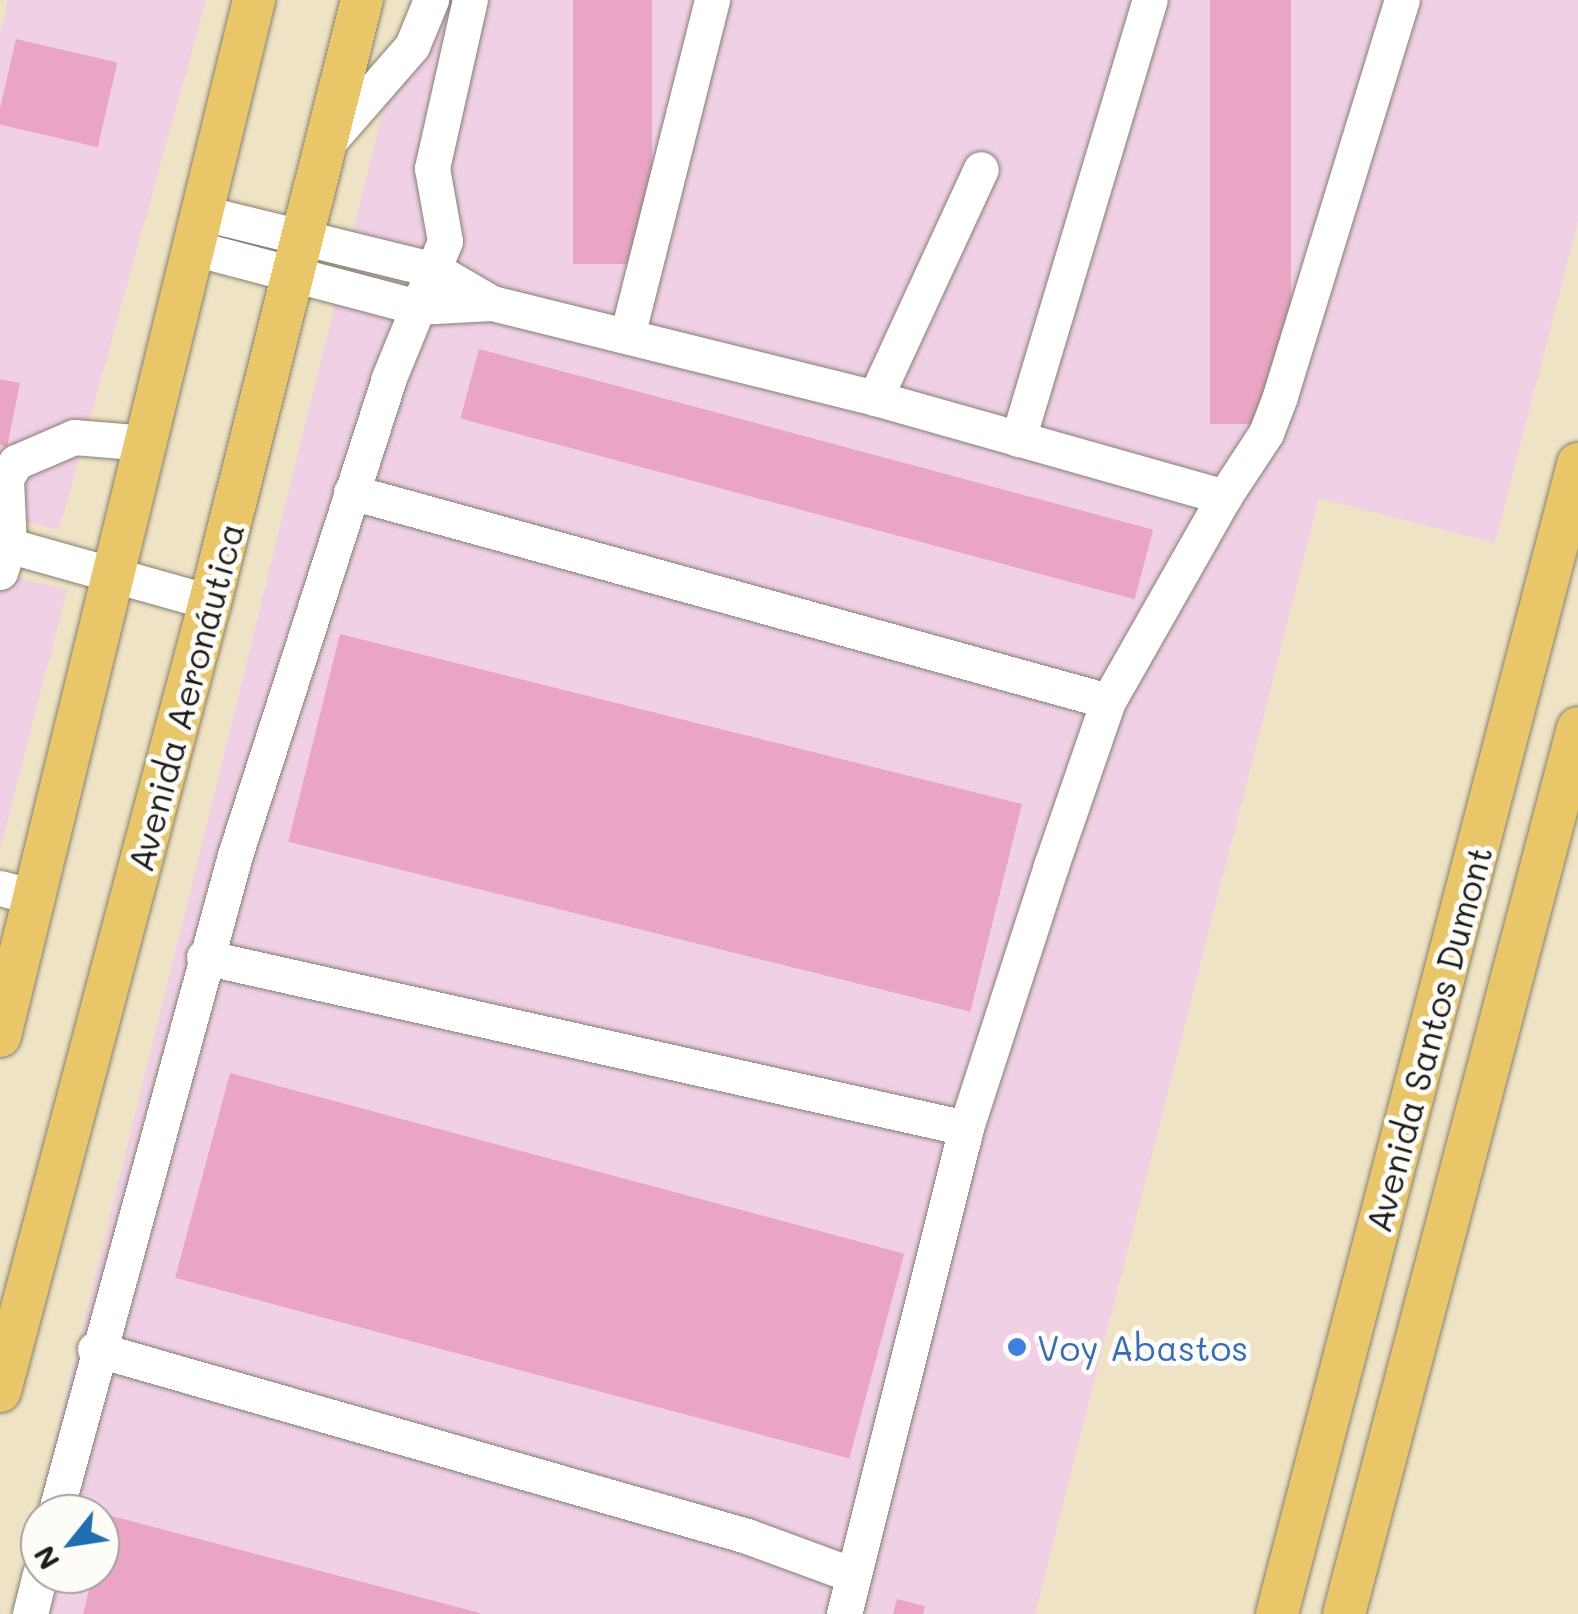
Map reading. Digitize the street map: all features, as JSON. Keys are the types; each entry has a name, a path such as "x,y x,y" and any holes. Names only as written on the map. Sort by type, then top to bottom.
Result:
{"main road":[{"path":"0,1036 18,893 116,575 254,0"},
{"name":"Avenida Aeronáutica","path":"0,1391 11,1308 210,602 362,0"},
{"name":"Avenida Santos Dumont","path":"1278,1614 1578,464"},
{"name":"Avenida Santos Dumont","path":"1344,1614 1578,728"}],"street":[{"path":"324,148 412,46 431,0"},
{"path":"60,1494 94,1350 204,957 351,492 417,307 445,241 432,168 470,0"},
{"path":"627,336 712,0"},
{"path":"1018,439 1150,0"},
{"path":"844,1614 966,1128 1108,701 1224,498 1266,433 1402,0"},
{"path":"876,398 982,169"},
{"path":"198,230 296,256 417,307 492,302"},
{"path":"296,256 435,270 492,302 876,398 1224,498"},
{"path":"147,443 74,437 16,462 6,478 3,554 116,575 210,602"},
{"path":"351,492 1108,701"},
{"path":"204,957 966,1128"},
{"path":"94,1350 747,1536 853,1575"}],"shaded area":[{"path":"8,0 206,0 59,530 0,515 0,35"},
{"path":"410,0 1578,0 1578,221 1495,543 1319,498 1035,1614 12,1614 20,1582 20,1594 120,1594 120,1494 42,1494"},
{"path":"0,573 67,590 0,849"}],"building":[{"path":"573,0 652,0 652,264 573,264"},
{"path":"1210,0 1291,0 1291,424 1210,424"},
{"path":"16,39 117,62 98,147 0,125"},
{"path":"479,349 1153,530 1135,599 460,419"},
{"path":"0,379 20,383 7,447 0,445"},
{"path":"340,634 1022,804 970,1012 288,842"},
{"path":"230,1073 904,1254 849,1458 175,1278"},
{"path":"120,1518 480,1613 480,1614 83,1614 88,1594 120,1594"},
{"path":"897,1599 925,1606 923,1614 893,1614"}],"place":[{"name":"Voy Abastos","path":"1017,1347"}]}
